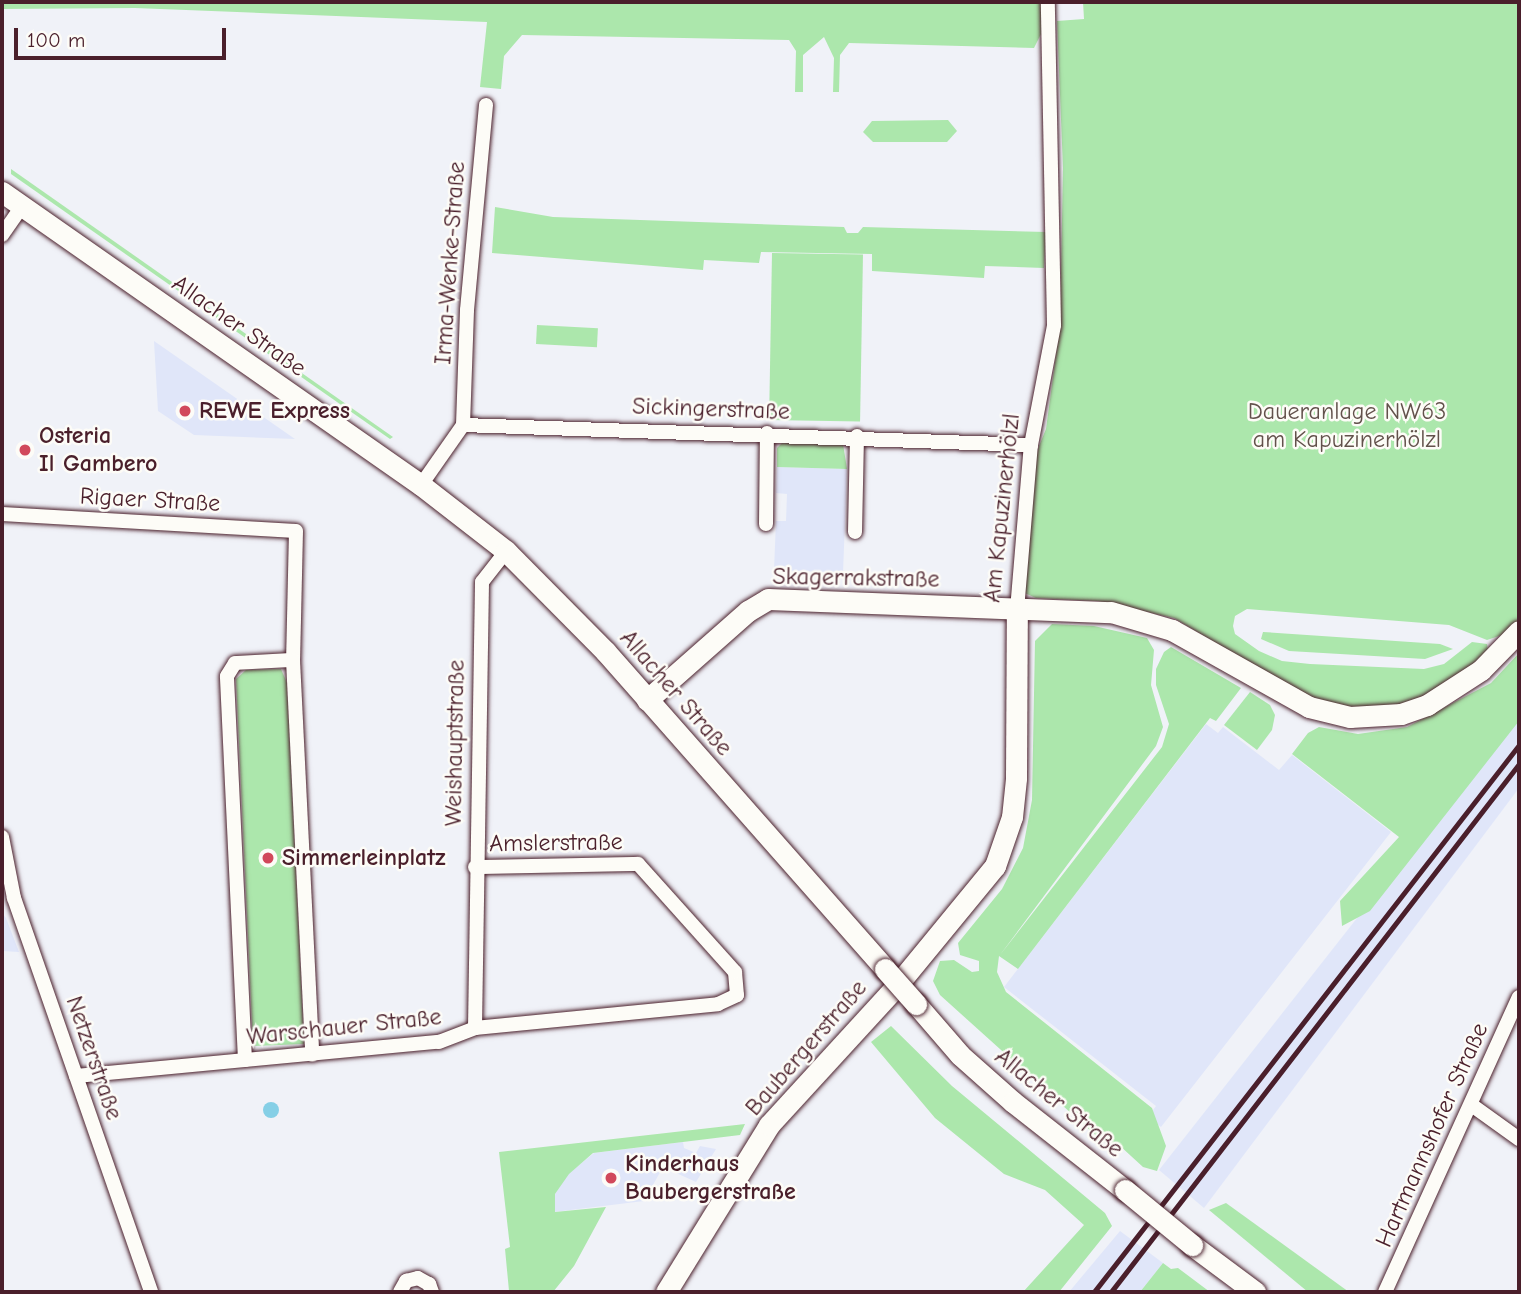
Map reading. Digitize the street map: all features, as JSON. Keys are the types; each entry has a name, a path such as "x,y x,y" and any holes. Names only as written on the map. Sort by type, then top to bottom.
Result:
{"street":[{"name":"Am Kapuzinerhölzl","path":"892,977 981,887 1003,846 1016,778 1017,611 1031,445 1054,325 1048,2"},
{"name":"Irma-Wenke-Straße","path":"463,425 467,310 486,105"},
{"name":"Allacher Straße","path":"2,192 421,485 506,551 549,592 647,700 960,1055 1013,1102 1255,1292"},
{"path":"2,235 22,206"},
{"name":"Sickingerstraße","path":"463,425 857,436 1031,445"},
{"path":"421,485 463,425"},
{"path":"766,524 767,433"},
{"path":"855,532 857,436"},
{"name":"Rigaer Straße","path":"2,514 296,531 293,660"},
{"name":"Weishauptstraße","path":"475,1028 475,867 482,582 506,551"},
{"name":"Skagerrakstraße","path":"647,700 768,599 1017,611 1064,609 1144,619 1195,641 1309,707 1350,717 1401,714 1427,705 1481,670 1519,631"},
{"path":"245,1060 227,676 235,663 293,660 312,1055"},
{"name":"Netzerstraße","path":"2,837 8,898 76,1076 151,1292"},
{"name":"Amslerstraße","path":"475,867 638,864 735,972 737,995"},
{"name":"Baubergerstraße","path":"666,1292 769,1125 892,977"},
{"name":"Warschauer Straße","path":"76,1076 439,1042 475,1028 718,1004 737,995"},
{"name":"Hartmannshofer Straße","path":"1385,1292 1473,1106 1519,997"},
{"path":"1473,1106 1519,1139"},
{"path":"400,1292 406,1281 418,1278 429,1284 432,1292"}],"shaded area":[{"path":"154,341 295,439 194,435 158,411"},
{"path":"777,467 847,469 843,573 774,570 776,521 786,521 787,494 776,493"},
{"path":"1519,712 1519,788 1204,1208 1159,1170"},
{"path":"1206,724 1218,733 1223,727 1279,770 1292,755 1391,832 1161,1127 1148,1117 1156,1106 1004,987"},
{"path":"2,913 6,918 19,952 2,951"},
{"name":"Kinderhaus Baubergerstraße","path":"683,1142 684,1148 696,1153 700,1146 716,1149 696,1182 663,1167 644,1201 554,1212 555,1194 568,1174 594,1153"},
{"path":"1120,1231 1163,1263 1140,1292 1069,1292"}],"green space":[{"path":"2,2 1041,2 1043,30 1034,48 849,43 840,55 839,92 833,92 834,58 824,37 803,55 803,92 795,92 796,51 789,40 522,35 504,56 501,89 480,87 487,22 135,8 2,9"},
{"name":"Daueranlage NW63 am Kapuzinerhölzl","path":"1083,2 1519,2 1519,621 1502,635 1487,640 1449,625 1247,609 1235,616 1233,626 1235,634 1259,651 1282,661 1310,664 1424,669 1444,664 1472,642 1487,644 1488,652 1454,684 1385,711 1318,704 1174,618 1097,601 1036,598 1020,591 1035,456 1046,429 1060,325 1063,168 1057,21 1084,19"},
{"path":"948,120 957,131 947,142 873,142 863,132 872,121"},
{"path":"11,169 393,437 390,439 11,174"},
{"path":"495,207 553,217 844,227 847,233 858,233 863,227 1046,232 1044,268 985,266 984,278 872,271 872,254 761,252 759,263 704,260 703,270 492,253"},
{"path":"772,253 863,255 860,422 769,420"},
{"path":"537,325 598,328 597,347 536,344"},
{"path":"783,442 843,444 847,469 777,467 777,448"},
{"path":"1052,624 1094,626 1147,638 1154,650 1151,685 1163,727 1156,746 1000,955 1162,747 1169,724 1156,685 1156,669 1164,652 1171,647 1241,688 1216,721 1210,718 1018,969 999,956 997,972 1006,992 1152,1108 1166,1146 1157,1171 1143,1167 1119,1145 1103,1142 940,995 933,981 940,961 954,960 972,972 979,971 979,961 960,955 958,943 1002,889 1023,848 1032,800 1035,641"},
{"path":"1263,632 1440,644 1453,649 1425,659 1289,651 1261,639"},
{"path":"1519,653 1519,721 1370,911 1342,926 1340,901 1399,837 1292,754 1308,733 1319,727 1358,734 1407,727 1491,683"},
{"path":"281,669 287,683 304,1044 253,1046 236,679 246,670"},
{"path":"1250,692 1270,705 1275,715 1272,730 1257,750 1224,725"},
{"path":"891,1026 952,1086 1105,1213 1112,1226 1059,1292 1023,1292 1084,1225 1045,1190 1004,1174 935,1118 871,1042"},
{"path":"745,1124 740,1135 593,1153 569,1174 555,1194 555,1212 606,1207 574,1266 553,1292 501,1292 509,1291 505,1249 510,1247 499,1152"},
{"path":"1226,1203 1349,1292 1308,1292 1209,1210"},
{"path":"1163,1263 1171,1269 1178,1268 1210,1292 1140,1292"}],"water":[{"path":"271,1102 279,1110 271,1118 263,1110"}],"railway":[{"path":"1094,1292 1519,745"},
{"path":"1111,1292 1519,764"}],"place":[{"name":"REWE Express","path":"185,411"},
{"name":"Osteria Il Gambero","path":"25,450"},
{"name":"Simmerleinplatz","path":"268,858"},
{"name":"Kinderhaus Baubergerstraße","path":"611,1178"}]}
